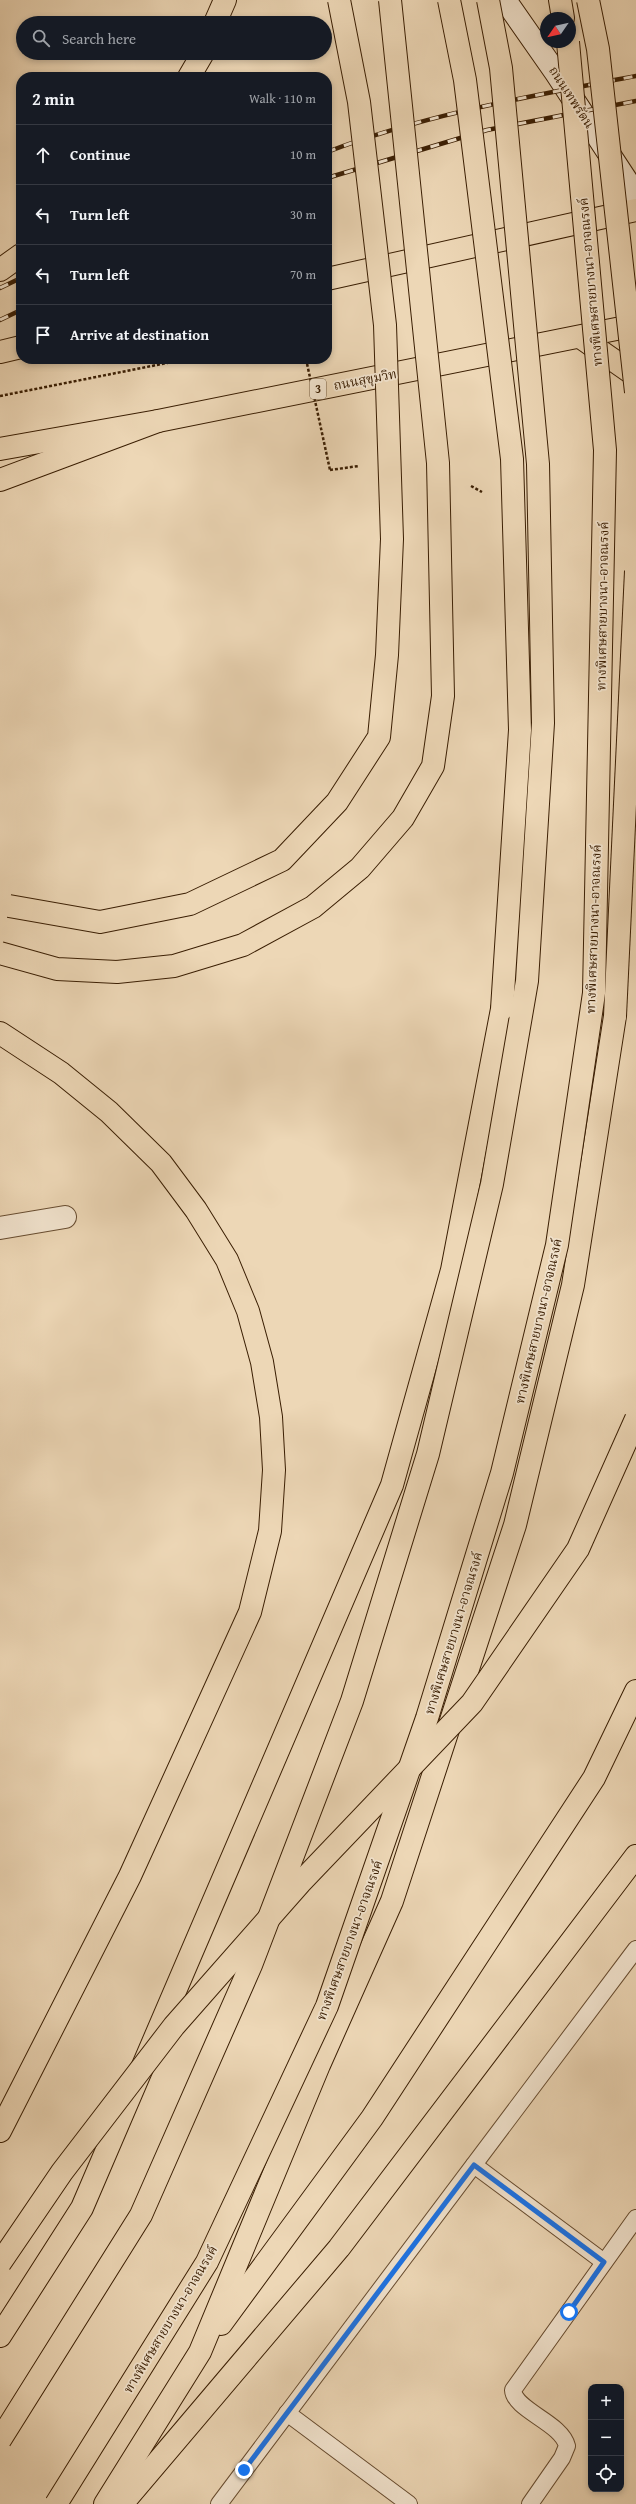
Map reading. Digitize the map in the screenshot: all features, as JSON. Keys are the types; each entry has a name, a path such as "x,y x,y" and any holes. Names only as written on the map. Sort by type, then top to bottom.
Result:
{"main road":[{"path":"218,16 225,0"},
{"path":"4,903 100,922 190,904 282,860 337,802 379,737 387,655 392,539 385,325 359,102 339,0"},
{"path":"0,953 57,969 117,972 174,966 243,945 313,907 360,868 403,818 433,766 443,696 438,463 390,0"},
{"path":"0,2336 82,2208 392,1485 452,1270 502,1009 520,730 512,459 465,80 449,0"},
{"path":"0,2440 141,2215 251,1965 352,1701 428,1454 492,1184 526,981 544,723 538,464 501,68 488,0"},
{"name":"ถนนเทพรัตน","path":"505,0 556,73 636,195"},
{"path":"560,0 562,12"},
{"path":"588,0 598,49 636,392"},
{"name":"ทางพิเศษสายบางนา-อาจณรงค์","path":"56,2504 207,2262 327,2006 427,1718 500,1480 556,1245 594,993 605,450 569,48"},
{"path":"192,72 199,60"},
{"path":"332,278 636,210"},
{"path":"0,270 16,259"},
{"name":"ถนนสุขุมวิท","path":"0,448 158,421 636,325"},
{"path":"578,336 636,376"},
{"path":"0,352 16,348"},
{"path":"0,480 158,421"},
{"path":"200,2352 319,2065 392,1901 515,1525 573,1285 615,1016 636,570"},
{"path":"0,1033 61,1073 109,1112 161,1163 212,1235 227,1260 248,1311 262,1362 271,1417 274,1470 270,1531 250,1612 130,1876 0,2131"},
{"path":"0,1228 65,1217"},
{"path":"0,2263 62,2172 174,2026 300,1883 472,1703 578,1549 636,1420"},
{"path":"105,2504 200,2352 372,2118 594,1778 636,1690"},
{"path":"122,2504 339,2248 636,1856"}],"lane":[{"path":"219,2504 636,1949"},
{"path":"474,2165 604,2262"},
{"path":"530,2504 562,2458 567,2446 564,2437 519,2401 513,2390 636,2218"},
{"path":"287,2413 409,2504"}],"path":[{"path":"0,396 162,364"},
{"path":"307,364 330,470 362,466"}],"railway":[{"path":"332,150 402,127 480,107 636,76"},
{"path":"332,176 487,130 636,101"},
{"path":"0,288 16,280"},
{"path":"0,320 16,312"}],"route":[{"path":"244,2470 474,2165 604,2262 569,2312"}]}
